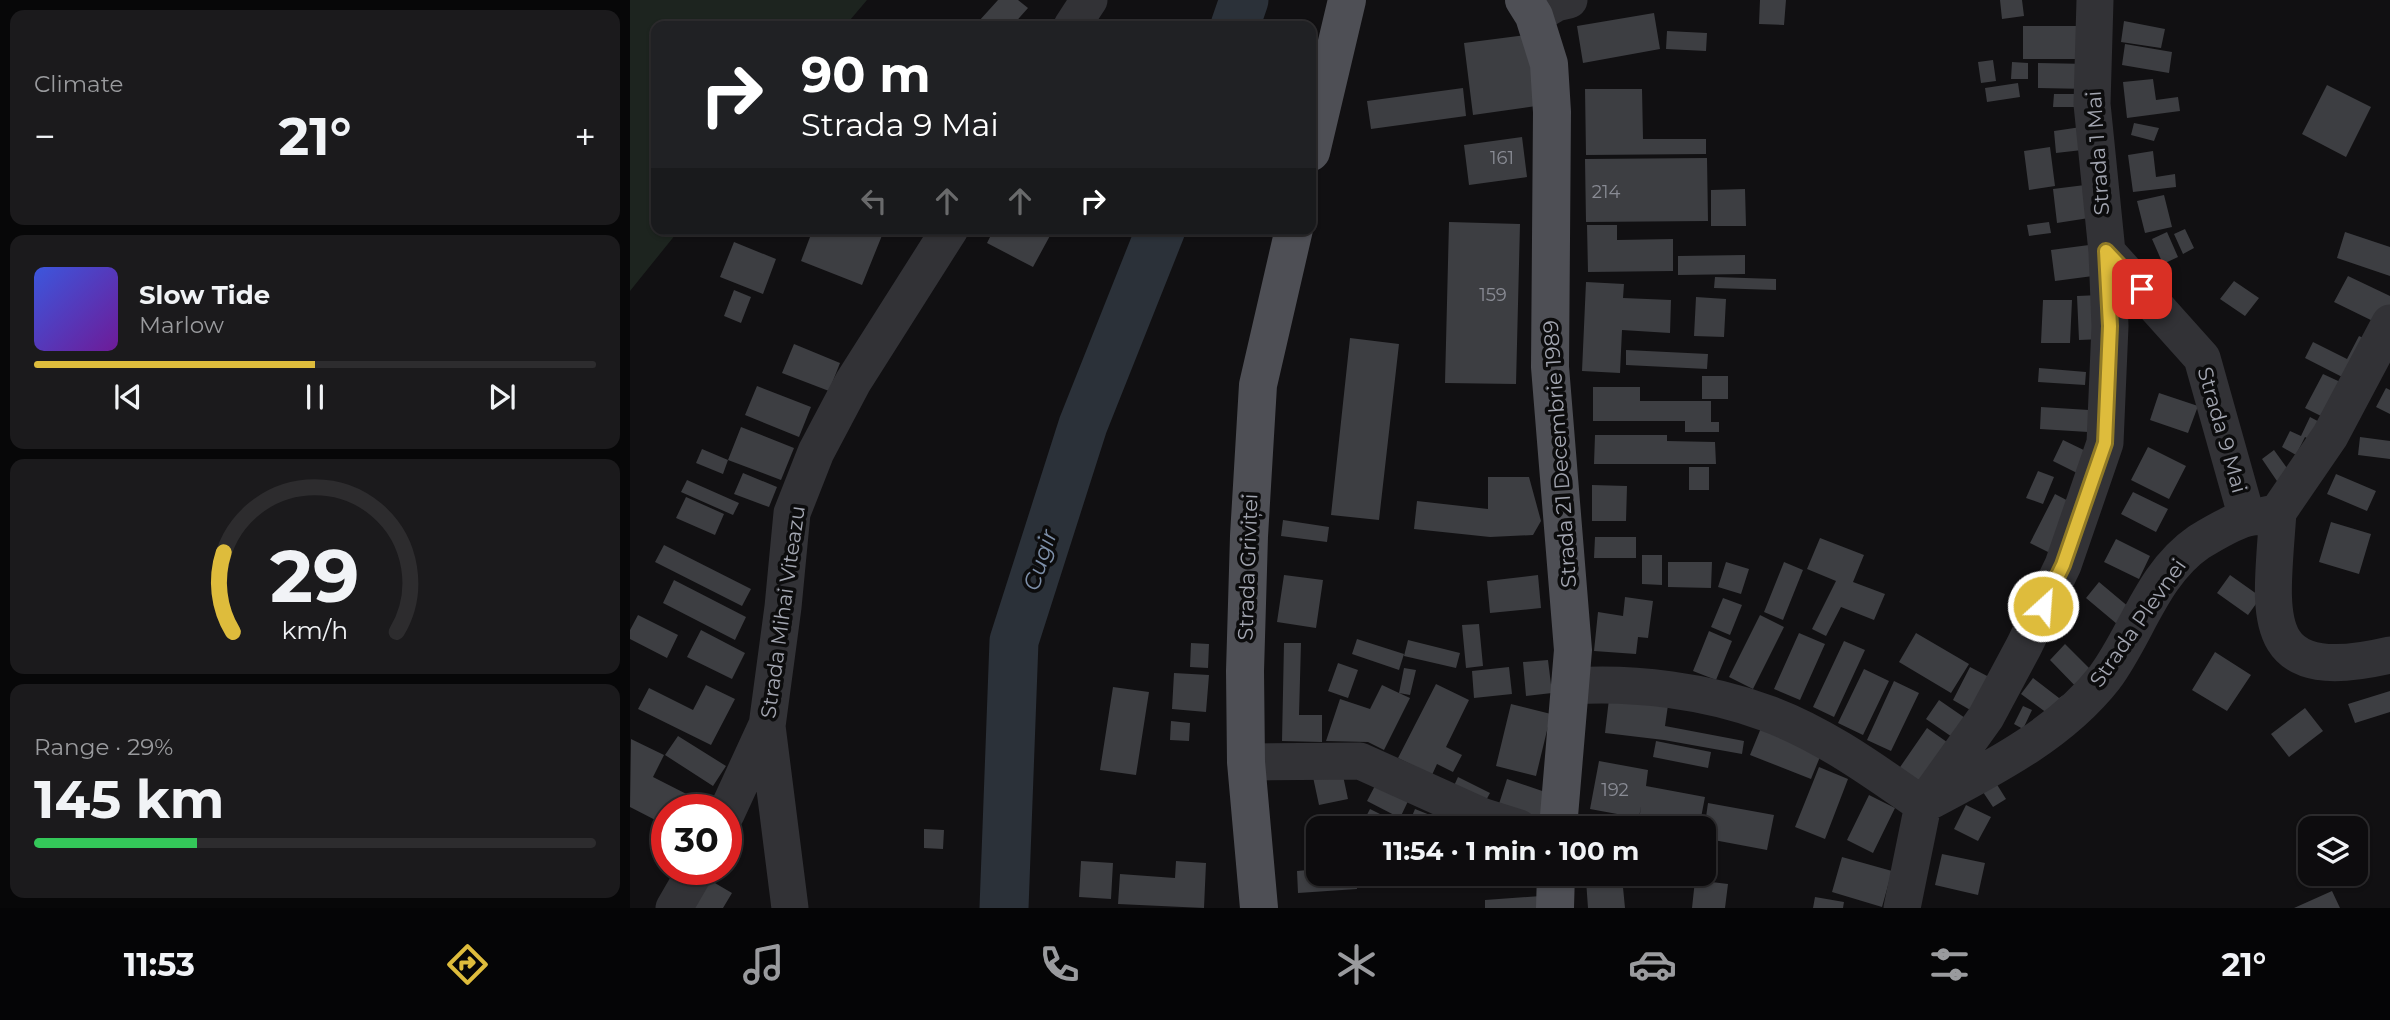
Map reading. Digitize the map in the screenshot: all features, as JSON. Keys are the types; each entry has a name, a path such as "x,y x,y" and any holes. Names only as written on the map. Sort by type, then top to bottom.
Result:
{"main road":[{"path":"1316,131 1347,0"},
{"name":"Strada 21 Decembrie 1989","path":"1529,8 1549,64 1552,112 1550,367 1569,579 1572,686 1559,816"},
{"name":"Strada Griviței","path":"1259,908 1246,762 1244,671 1248,563 1258,385 1293,235"},
{"path":"1555,908 1556,886"}],"street":[{"path":"1075,21 1089,0"},
{"path":"1529,8 1569,0"},
{"name":"Strada 1 Mai","path":"1923,805 1993,706 2063,565 2105,443 2110,326 2092,104 2095,0"},
{"name":"Strada Mihai Viteazu","path":"790,908 766,726 783,607 792,513 816,452 853,382 946,235"},
{"name":"Strada 9 Mai","path":"2106,251 2202,358 2262,515"},
{"path":"2390,323 2330,436 2262,515 2280,636 2295,655 2309,661 2344,665 2390,655"},
{"name":"Strada Plevnei","path":"1923,805 2016,754 2056,724 2104,678 2148,601 2177,563 2199,543 2262,515"},
{"path":"1572,686 1600,684 1716,698 1768,713 1816,737 1923,805 1902,908"},
{"path":"735,794 766,726"},
{"path":"1246,762 1360,761 1482,816"},
{"path":"674,908 687,885"}],"shaded area":[{"path":"630,0 867,0 849,21 651,21 651,235 675,235 630,291"}],"building":[{"path":"998,0 1018,0 1028,8 1016,21 979,21"},
{"path":"1760,0 1786,0 1784,25 1759,24"},
{"path":"2000,0 2022,0 2024,16 2002,19"},
{"path":"1654,13 1660,49 1583,63 1577,26"},
{"path":"2124,21 2165,29 2161,48 2121,42"},
{"path":"2023,26 2077,26 2076,59 2023,59"},
{"path":"1667,31 1707,33 1706,51 1666,49"},
{"path":"1534,34 1543,105 1473,115 1464,43"},
{"path":"2125,44 2172,52 2169,73 2122,65"},
{"path":"1993,60 1996,81 1981,83 1978,62"},
{"path":"2012,62 2028,63 2028,79 2011,79"},
{"path":"2038,63 2089,64 2089,89 2038,88"},
{"path":"2153,79 2156,100 2178,97 2180,111 2127,118 2123,82"},
{"path":"2018,83 2020,97 1987,102 1985,88"},
{"path":"2327,85 2371,107 2346,157 2302,134"},
{"path":"1463,88 1466,116 1371,129 1367,101"},
{"path":"1585,89 1642,89 1643,139 1706,139 1706,154 1586,155"},
{"path":"2054,94 2075,94 2075,107 2053,107"},
{"path":"2134,123 2159,128 2154,141 2131,135"},
{"path":"2088,126 2091,149 2056,153 2054,131"},
{"path":"1522,137 1527,177 1469,185 1464,145"},
{"path":"2050,147 2055,186 2029,190 2024,151"},
{"path":"2153,151 2156,177 2175,174 2176,187 2133,192 2128,155"},
{"path":"1707,158 1708,221 1586,222 1585,159"},
{"path":"2085,185 2089,218 2057,223 2053,189"},
{"path":"1745,189 1746,226 1711,226 1711,190"},
{"path":"2164,195 2172,227 2145,233 2137,201"},
{"path":"1449,222 1520,224 1516,384 1445,383"},
{"path":"2049,222 2051,233 2029,236 2027,225"},
{"path":"1587,225 1617,225 1617,240 1673,239 1673,271 1588,272"},
{"path":"2185,229 2194,248 2183,254 2174,234"},
{"path":"2167,232 2178,257 2163,264 2152,239"},
{"path":"2345,232 2390,247 2390,276 2337,258"},
{"path":"811,235 882,235 862,285 801,261"},
{"path":"991,235 1050,235 1033,267 987,243"},
{"path":"734,242 776,259 763,294 720,277"},
{"path":"2089,245 2093,276 2055,281 2051,250"},
{"path":"1745,255 1745,274 1678,275 1678,256"},
{"path":"2348,276 2390,296 2390,306 2381,325 2334,302"},
{"path":"1715,277 1776,279 1776,290 1714,288"},
{"path":"2234,281 2259,298 2245,316 2220,299"},
{"path":"1586,282 1624,284 1623,298 1671,300 1670,333 1622,330 1620,373 1582,371"},
{"path":"734,290 751,297 741,323 724,316"},
{"path":"2100,295 2103,339 2079,340 2077,296"},
{"path":"1696,297 1726,299 1724,337 1694,336"},
{"path":"2043,300 2072,300 2070,343 2041,343"},
{"path":"2359,336 2374,343 2354,383 2305,358 2313,342 2347,359"},
{"path":"1350,338 1399,344 1379,520 1331,515"},
{"path":"794,344 840,363 829,391 782,373"},
{"path":"1626,350 1708,354 1707,369 1626,365"},
{"path":"2039,368 2086,372 2085,385 2038,382"},
{"path":"2323,374 2349,386 2331,421 2305,408"},
{"path":"1702,376 1728,376 1728,399 1702,399"},
{"path":"757,386 811,407 799,437 745,415"},
{"path":"1593,387 1640,387 1640,401 1711,401 1711,422 1719,422 1719,432 1685,432 1685,421 1593,421"},
{"path":"2386,388 2390,390 2390,414 2376,407"},
{"path":"2159,393 2198,406 2188,433 2150,420"},
{"path":"2041,407 2089,410 2088,432 2040,429"},
{"path":"2310,417 2329,427 2320,445 2305,437 2296,455 2282,447 2290,431 2301,436"},
{"path":"741,427 794,448 781,480 728,460"},
{"path":"1595,435 1667,435 1667,441 1715,442 1716,464 1594,464"},
{"path":"2360,437 2390,441 2390,459 2358,455"},
{"path":"2063,440 2092,454 2081,475 2053,461"},
{"path":"2148,447 2186,466 2169,499 2131,480"},
{"path":"702,449 728,460 723,474 696,463"},
{"path":"2274,450 2294,478 2281,487 2262,459"},
{"path":"1689,467 1709,467 1709,490 1689,490"},
{"path":"2038,471 2054,477 2043,504 2026,498"},
{"path":"743,473 777,487 769,507 734,494"},
{"path":"2336,474 2376,491 2367,511 2327,494"},
{"path":"1488,477 1529,477 1541,521 1533,535 1490,537 1414,529 1417,501 1488,509"},
{"path":"687,480 739,503 733,515 681,492"},
{"path":"1592,485 1627,486 1626,521 1592,521"},
{"path":"2133,492 2168,509 2156,532 2121,514"},
{"path":"2055,494 2076,505 2052,554 2030,543"},
{"path":"686,497 724,514 715,535 676,518"},
{"path":"1283,520 1329,527 1327,542 1281,536"},
{"path":"2331,522 2371,534 2359,574 2319,562"},
{"path":"1595,537 1636,537 1636,558 1594,558"},
{"path":"1820,538 1864,555 1853,582 1885,594 1874,620 1841,607 1826,636 1812,629 1836,581 1807,569"},
{"path":"2116,539 2150,556 2139,579 2104,562"},
{"path":"664,545 751,589 742,606 655,562"},
{"path":"1642,555 1662,555 1662,585 1642,584"},
{"path":"1668,562 1712,562 1711,588 1668,587"},
{"path":"1726,562 1749,569 1741,594 1718,587"},
{"path":"1784,562 1803,570 1783,620 1764,612"},
{"path":"1284,575 1323,580 1316,628 1277,622"},
{"path":"1538,575 1541,608 1490,613 1487,581"},
{"path":"2230,575 2261,597 2248,615 2217,593"},
{"path":"674,580 746,617 735,640 663,603"},
{"path":"2099,582 2130,608 2117,624 2086,598"},
{"path":"1625,597 1653,601 1648,638 1638,637 1636,654 1594,651 1598,612 1623,616"},
{"path":"1723,598 1742,605 1730,635 1711,627"},
{"path":"638,615 678,635 667,658 630,639 630,630"},
{"path":"1760,615 1784,627 1753,689 1729,677"},
{"path":"1479,624 1483,666 1466,668 1462,625"},
{"path":"701,630 745,653 732,679 687,657"},
{"path":"1709,631 1732,641 1716,680 1693,671"},
{"path":"1799,633 1825,644 1800,700 1774,689"},
{"path":"1916,633 1969,664 1951,693 1899,662"},
{"path":"1357,639 1404,654 1399,670 1352,654"},
{"path":"1408,640 1460,653 1456,668 1404,656"},
{"path":"1844,641 1865,650 1834,717 1813,707"},
{"path":"1191,643 1209,644 1208,668 1190,667"},
{"path":"1284,643 1301,643 1299,715 1322,715 1322,742 1282,741"},
{"path":"2065,644 2099,678 2083,694 2050,660"},
{"path":"2215,652 2251,675 2227,711 2192,690"},
{"path":"1548,660 1552,693 1526,696 1523,662"},
{"path":"1338,663 1358,670 1348,698 1328,691"},
{"path":"1509,667 1512,694 1474,698 1472,671"},
{"path":"1970,667 1989,677 1972,711 1953,700"},
{"path":"1404,668 1416,670 1410,695 1399,693"},
{"path":"1864,669 1889,681 1863,735 1838,723"},
{"path":"1174,673 1209,675 1206,712 1172,709"},
{"path":"2033,678 2059,698 2073,689 2051,716 2021,694"},
{"path":"1894,681 1919,693 1891,751 1867,740"},
{"path":"1436,684 1469,700 1446,747 1462,755 1453,772 1437,764 1432,775 1398,758"},
{"path":"706,685 735,699 711,745 638,709 649,688 693,710"},
{"path":"1382,685 1410,698 1384,750 1368,742 1326,741 1340,699 1370,709"},
{"path":"1113,687 1149,692 1136,775 1100,770"},
{"path":"2390,691 2390,712 2355,723 2348,704"},
{"path":"1609,699 1668,705 1665,726 1744,741 1742,754 1605,733"},
{"path":"1939,700 1968,720 1955,739 1926,719"},
{"path":"1511,704 1551,714 1536,776 1496,766"},
{"path":"2023,706 2032,710 2023,729 2014,724"},
{"path":"2305,708 2323,731 2289,757 2271,734"},
{"path":"1171,721 1190,723 1189,741 1170,740"},
{"path":"1763,723 1824,747 1811,779 1750,755"},
{"path":"1927,728 1954,747 1922,792 1896,773"},
{"path":"678,736 726,766 713,786 665,755"},
{"path":"631,739 664,755 653,777 686,794 651,794 651,818 630,807"},
{"path":"1656,741 1711,752 1708,768 1653,757"},
{"path":"1599,761 1648,770 1646,786 1705,797 1701,816 1640,816 1641,806 1639,816 1590,809"},
{"path":"1819,767 1848,779 1825,839 1795,827"},
{"path":"1342,771 1348,799 1319,805 1313,777"},
{"path":"1458,777 1490,793 1483,806 1452,790"},
{"path":"1507,779 1551,794 1543,816 1524,816 1498,807"},
{"path":"1378,780 1410,797 1401,816 1367,801"},
{"path":"1996,783 2006,799 1993,807 1983,792"},
{"path":"1869,795 1895,808 1873,853 1847,840"},
{"path":"1708,803 1774,815 1767,850 1716,840 1716,816 1706,816"},
{"path":"1966,805 1991,817 1978,841 1954,829"},
{"path":"1370,809 1384,816 1366,816"},
{"path":"1415,809 1432,816 1412,816"},
{"path":"924,829 944,830 943,849 924,848"},
{"path":"1942,854 1985,863 1978,895 1935,885"},
{"path":"1842,857 1892,871 1882,907 1832,892"},
{"path":"1081,861 1113,863 1111,899 1079,897"},
{"path":"1176,861 1206,863 1204,908 1118,904 1120,874 1175,878"},
{"path":"1306,870 1306,886 1357,886 1357,889 1298,893 1297,871"},
{"path":"1716,883 1728,884 1725,908 1692,908 1694,886 1716,886"},
{"path":"704,885 718,885 732,893 723,908 690,908"},
{"path":"1586,886 1623,886 1625,908 1588,908"},
{"path":"2332,891 2340,908 2294,908"},
{"path":"1541,896 1541,908 1485,908 1485,900"},
{"path":"1815,897 1844,902 1843,908 1813,908"}],"waterway":[{"name":"Cugir","path":"1237,21 1244,0"},
{"name":"Cugir","path":"1004,908 1014,641 1083,425 1159,235"}],"route":[{"path":"2043,606 2063,565 2105,443 2110,326 2106,251 2142,289"}]}
